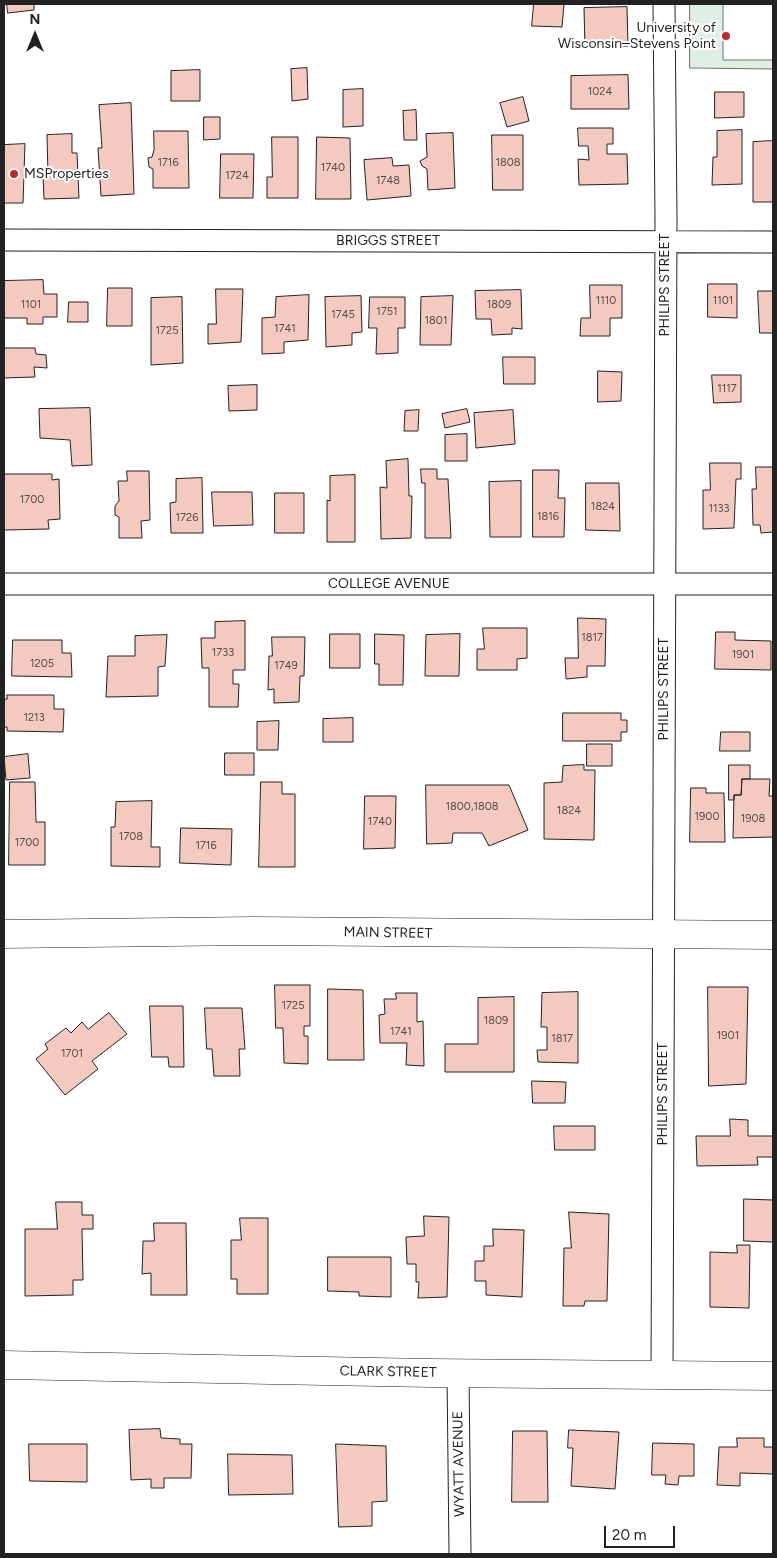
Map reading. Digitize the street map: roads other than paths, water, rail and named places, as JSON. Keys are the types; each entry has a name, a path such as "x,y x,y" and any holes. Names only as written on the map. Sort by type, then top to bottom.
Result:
{"main road":[{"name":"MAIN STREET","path":"4,934 264,932 773,935"},
{"name":"CLARK STREET","path":"4,1365 458,1373 773,1376"}],"street":[{"name":"PHILIPS STREET","path":"662,1375 666,242 664,4"},
{"name":"BRIGGS STREET","path":"4,240 773,242"},
{"name":"COLLEGE AVENUE","path":"4,584 773,584"},
{"name":"WYATT AVENUE","path":"458,1373 460,1554"}],"place":[{"name":"University of Wisconsin–Stevens Point","path":"726,36"},
{"name":"MSProperties","path":"14,174"}]}
